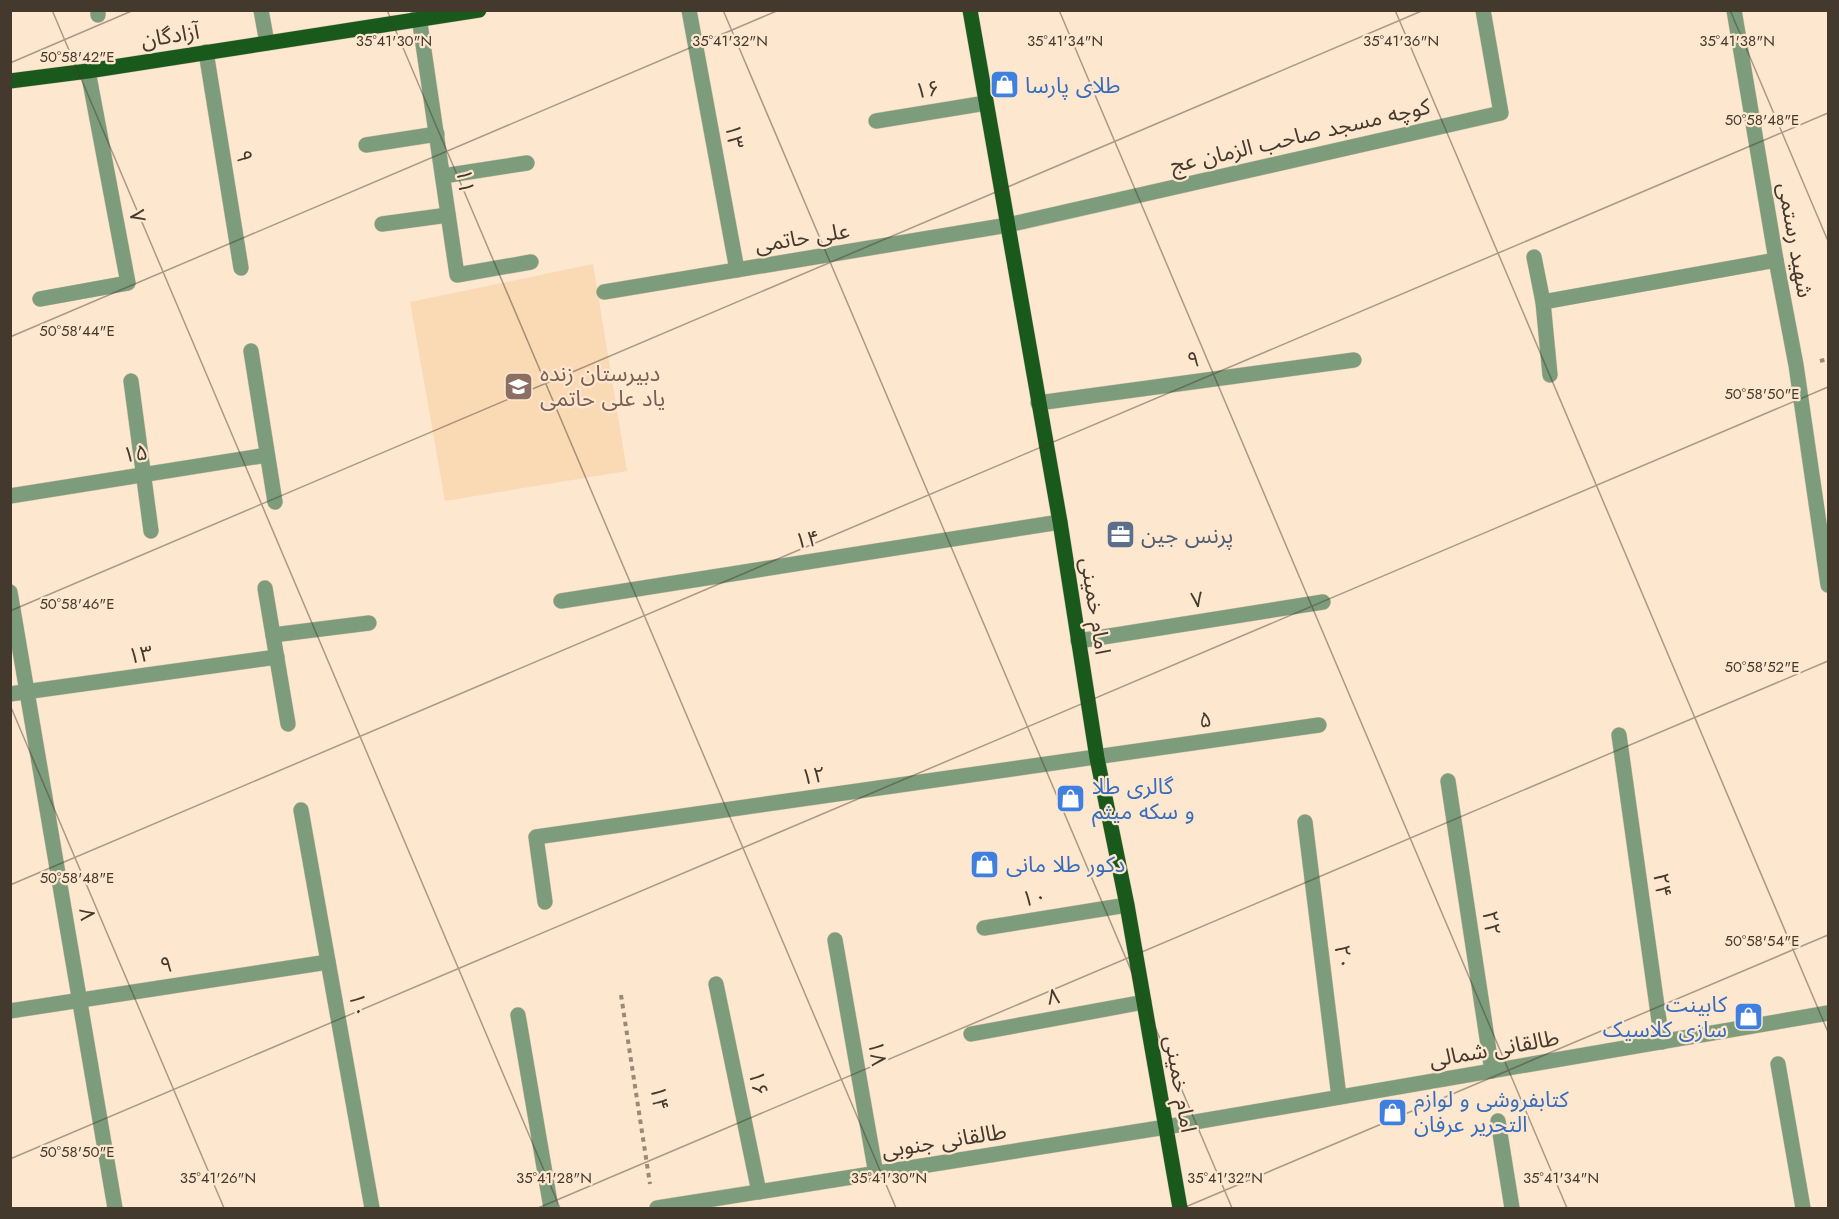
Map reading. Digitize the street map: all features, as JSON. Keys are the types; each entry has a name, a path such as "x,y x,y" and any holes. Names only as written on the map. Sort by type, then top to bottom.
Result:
{"main road":[{"name":"آزادگان","path":"10,81 267,43 419,15 479,10"},
{"name":"امام خمینی","path":"970,10 1060,522 1097,758 1127,905 1180,1209"}],"street":[{"path":"261,10 267,43"},
{"name":"۱۳","path":"689,10 737,270"},
{"name":"کوچه مسجد صاحب الزمان عج","path":"1008,225 1501,113 1483,10"},
{"name":"شهید رستمی","path":"1734,10 1796,365 1828,583"},
{"name":"۱۱","path":"419,15 457,275 531,262"},
{"name":"۹","path":"206,52 241,268"},
{"name":"۷","path":"40,298 128,283 88,71"},
{"name":"۱۶","path":"876,120 986,103"},
{"path":"366,145 436,134"},
{"path":"443,176 526,163"},
{"path":"382,224 448,215"},
{"name":"علی حاتمی","path":"604,292 1008,225"},
{"path":"1534,257 1543,302 1550,375"},
{"path":"1543,302 1776,260"},
{"path":"251,351 275,502"},
{"name":"۹","path":"1038,403 1354,360"},
{"path":"131,381 151,531"},
{"name":"۱۵","path":"10,496 267,455"},
{"name":"۱۴","path":"561,601 1060,522"},
{"path":"265,588 288,724"},
{"name":"۸","path":"10,592 115,1209"},
{"name":"۷","path":"1078,641 1323,602"},
{"path":"273,635 369,623"},
{"name":"۱۳","path":"10,694 277,657"},
{"name":"۵","path":"1097,758 1319,725"},
{"name":"۲۴","path":"1619,735 1662,1042"},
{"name":"۱۲","path":"545,902 536,837 1097,758"},
{"name":"۲۲","path":"1448,781 1492,1071"},
{"name":"۱۰","path":"301,810 372,1209"},
{"name":"۲۰","path":"1305,822 1339,1097"},
{"name":"۱۰","path":"984,928 1127,905"},
{"name":"۱۸","path":"835,940 876,1173"},
{"name":"۹","path":"10,1011 328,962"},
{"name":"۱۶","path":"716,984 759,1192"},
{"name":"۸","path":"971,1034 1144,1002"},
{"name":"طالقانی شمالی","path":"1166,1127 1828,1013"},
{"path":"519,1015 550,1209"},
{"path":"1778,1064 1803,1209"},
{"path":"1498,1121 1512,1209"},
{"name":"طالقانی جنوبی","path":"657,1209 1166,1127"}],"path":[{"name":"۱۴","path":"621,995 650,1185"}],"shaded area":[{"name":"دبیرستان زنده یاد علی حاتمی","path":"593,264 627,471 445,501 410,302"}],"place":[{"name":"طلای پارسا","path":"1004,85"},
{"name":"دبیرستان زنده یاد علی حاتمی","path":"519,386"},
{"name":"پرنس جین","path":"1120,535"},
{"name":"گالری طلا و سکه میثم","path":"1071,799"},
{"name":"دکور طلا مانی","path":"985,864"},
{"name":"کابینت سازی کلاسیک","path":"1748,1017"},
{"name":"کتابفروشی و لوازم التحریر عرفان","path":"1393,1112"}]}
